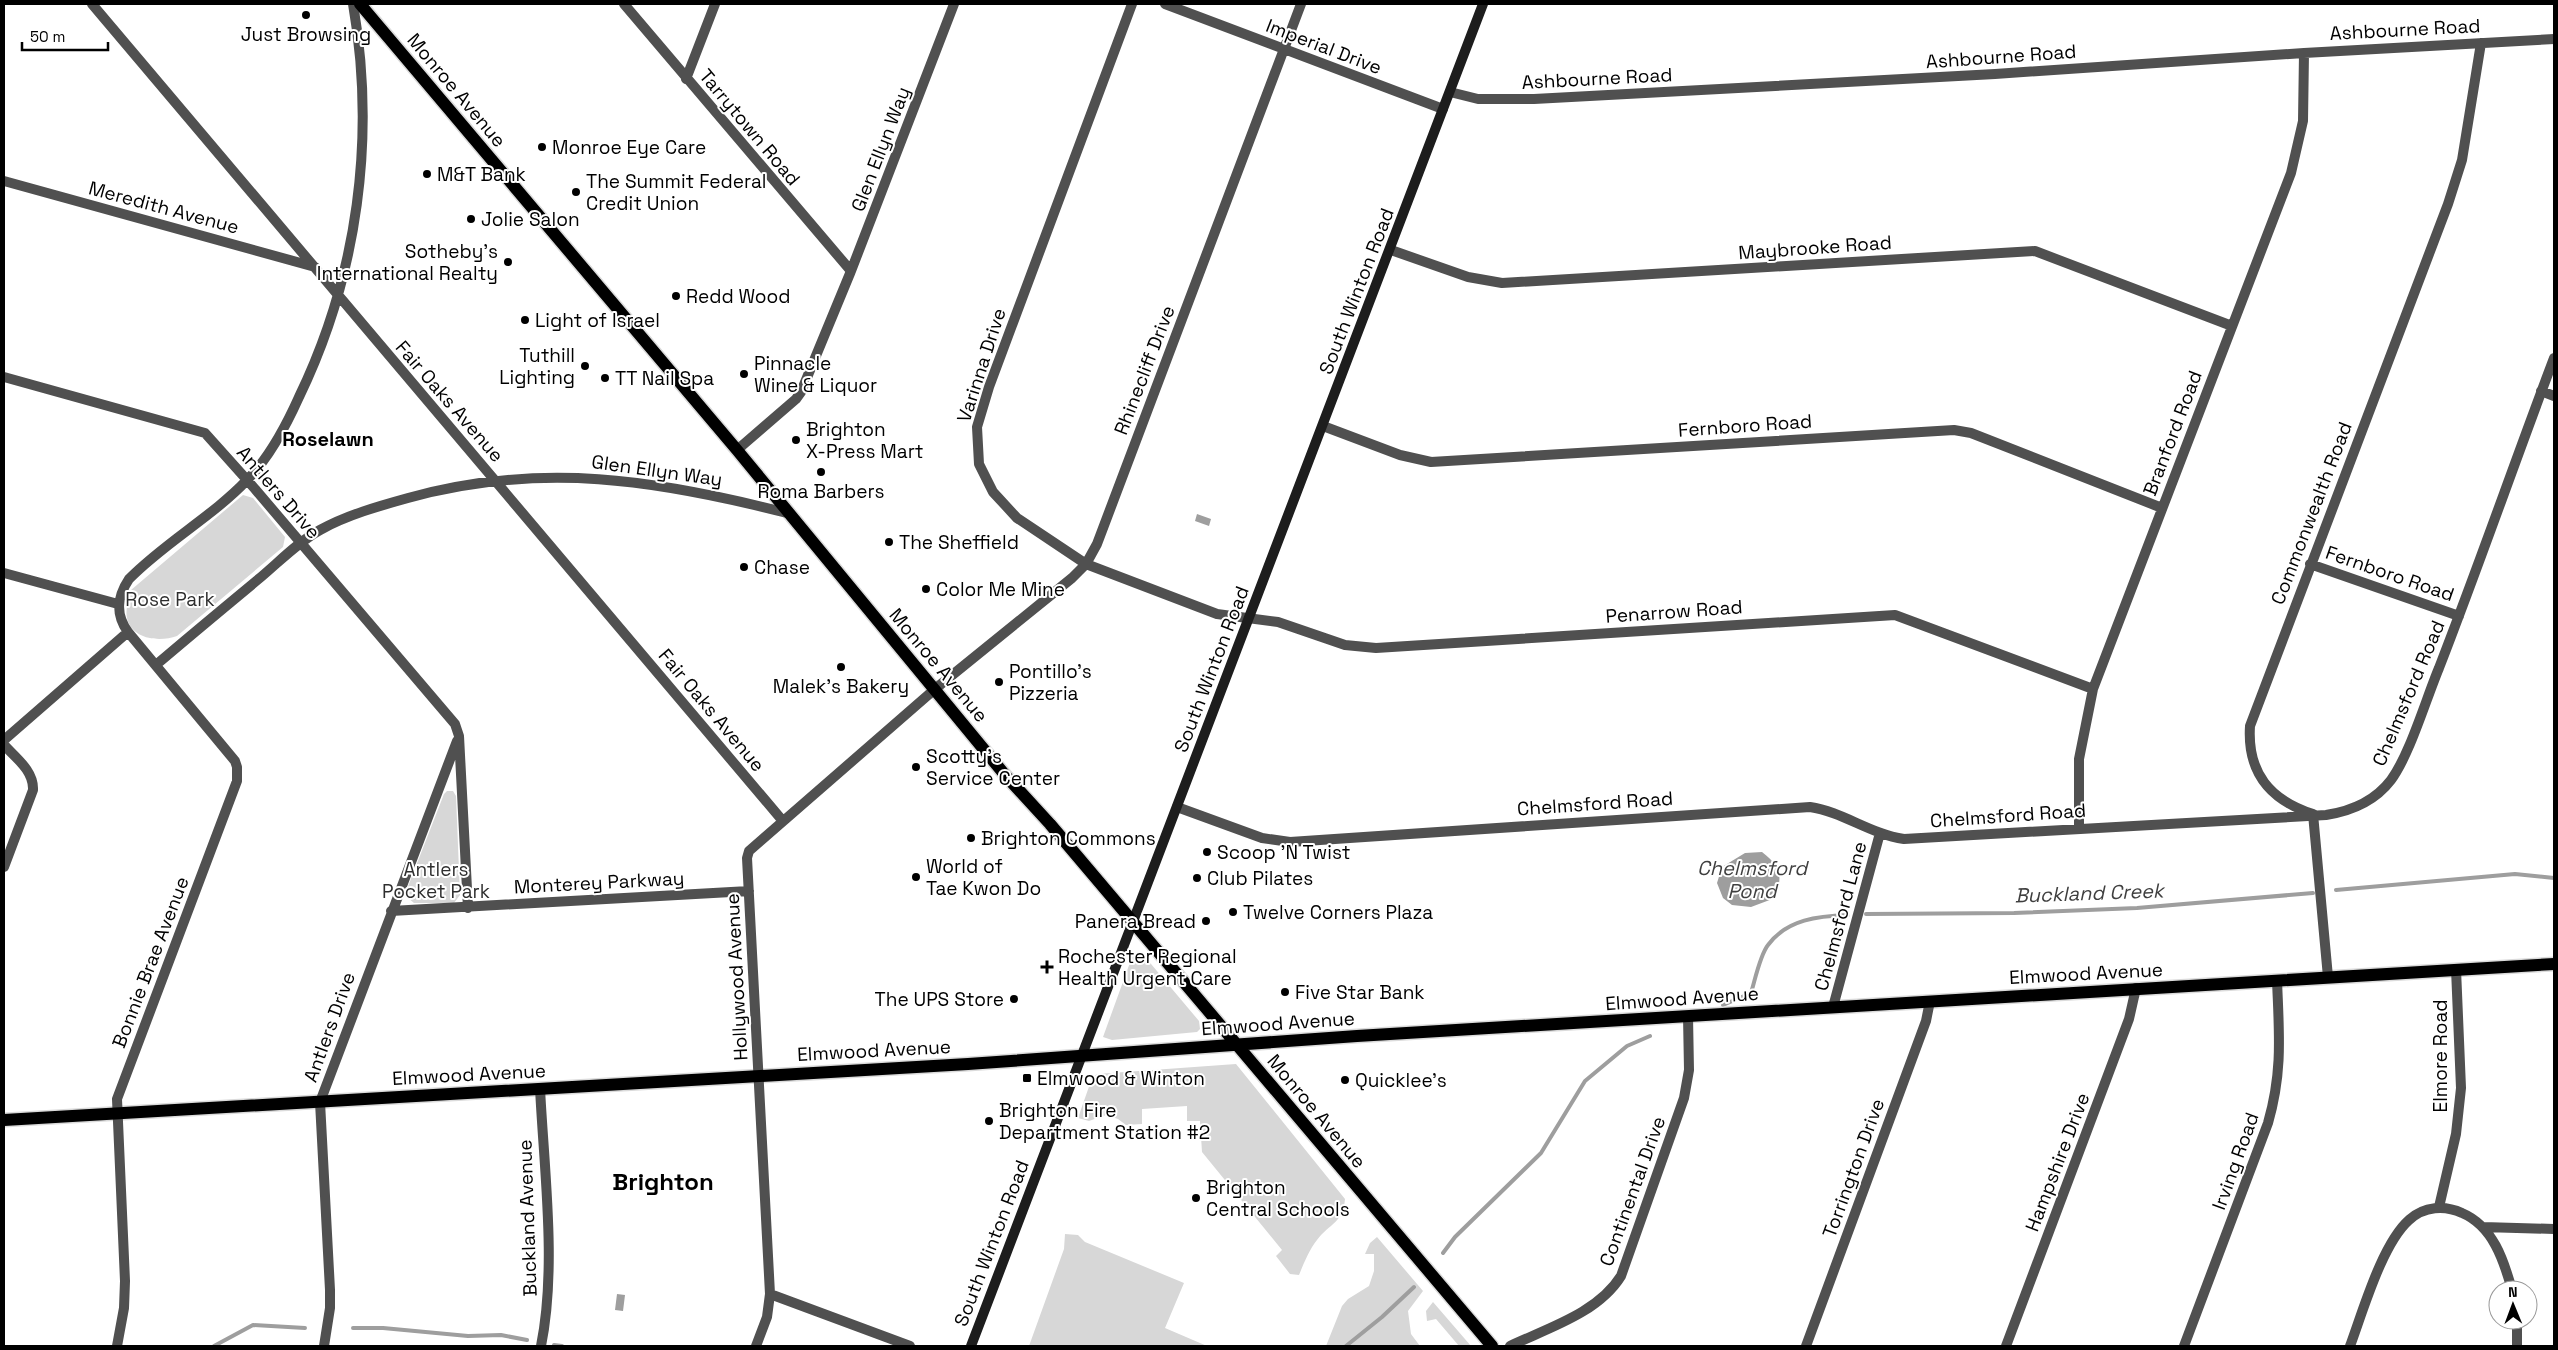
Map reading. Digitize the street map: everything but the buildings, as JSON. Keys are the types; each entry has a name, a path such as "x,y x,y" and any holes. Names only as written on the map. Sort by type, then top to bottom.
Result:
{"main road":[{"name":"Monroe Avenue","path":"360,4 736,450 1005,775 1050,824 1492,1346"},
{"name":"South Winton Road","path":"971,1346 1391,250 1483,4"},
{"name":"Elmwood Avenue","path":"4,1120 1082,1057 1236,1044 2554,964"}],"street":[{"name":"Fair Oaks Avenue","path":"92,4 782,820"},
{"path":"4,573 118,604 123,589 138,570 247,480 265,458 288,420 315,365 338,297 354,231 363,132 363,77 353,4"},
{"name":"Tarrytown Road","path":"624,4 851,271"},
{"path":"686,79 715,4"},
{"name":"Glen Ellyn Way","path":"736,450 802,392 954,4"},
{"name":"Varinna Drive","path":"1132,4 989,387 977,427 979,464 988,484 1003,505 1017,518 1086,564 1217,614 1249,619"},
{"name":"Imperial Drive","path":"1165,4 1443,109"},
{"name":"Rhinecliff Drive","path":"935,689 1072,578 1086,564 1100,535 1302,4"},
{"name":"Ashbourne Road","path":"1450,92 1478,99 1534,99 1995,74 2554,38"},
{"name":"Commonwealth Road","path":"2313,814 2288,804 2271,791 2254,764 2249,738 2252,716 2448,204 2462,160 2481,42"},
{"name":"Branford Road","path":"2078,828 2079,759 2092,689 2291,173 2303,121 2304,53"},
{"name":"Meredith Avenue","path":"4,181 315,267"},
{"name":"Maybrooke Road","path":"1391,250 1468,278 1502,283 2035,251 2232,326"},
{"name":"Chelmsford Road","path":"1177,807 1262,838 1290,842 1810,807 1824,809 1894,838 1915,839 2338,813 2360,805 2378,794 2392,778 2404,756 2459,616 2554,358"},
{"name":"Antlers Drive","path":"4,377 200,430 247,480 455,724 459,736 468,908"},
{"path":"2542,391 2554,396"},
{"name":"Fernboro Road","path":"1323,426 1411,458 1449,462 1954,430 1971,433 2162,508"},
{"name":"Glen Ellyn Way","path":"156,664 300,543 319,530 393,502 459,485 495,480 571,476 634,481 696,491 787,513"},
{"name":"Fernboro Road","path":"2310,564 2459,616"},
{"name":"Bonnie Brae Avenue","path":"117,1346 124,1308 125,1282 116,1099 234,790 238,773 235,761 122,624 118,604"},
{"name":"Penarrow Road","path":"1249,619 1278,622 1345,645 1376,648 1895,615 2092,689"},
{"path":"4,740 128,632"},
{"name":"Hollywood Avenue","path":"756,1346 767,1317 770,1294 749,891 749,851 782,820 935,689"},
{"name":"Antlers Drive","path":"324,1346 329,1315 330,1290 320,1102 459,736"},
{"path":"4,745 29,773 33,782 33,790 4,867"},
{"path":"2313,814 2328,977"},
{"name":"Chelmsford Lane","path":"1834,1007 1880,833"},
{"name":"Monterey Parkway","path":"391,911 749,891"},
{"name":"Elmore Road","path":"2440,1207 2456,1134 2461,1088 2456,969"},
{"name":"Irving Road","path":"2184,1346 2268,1123 2276,1094 2280,1052 2277,980"},
{"name":"Hampshire Drive","path":"2006,1346 2129,1020 2136,988"},
{"name":"Torrington Drive","path":"1806,1346 1926,1022 1930,1001"},
{"name":"Continental Drive","path":"1510,1346 1594,1305 1614,1287 1621,1276 1684,1098 1689,1070 1688,1016"},
{"name":"Buckland Avenue","path":"540,1088 548,1266 548,1303 540,1346"},
{"path":"2350,1346 2378,1270 2399,1231 2410,1219 2424,1210 2440,1207 2466,1215 2483,1227 2501,1255 2509,1280"},
{"path":"2483,1227 2554,1229"},
{"path":"770,1294 910,1346"},
{"path":"2517,1330 2517,1346"}],"green space":[{"name":"Rose Park","path":"243,495 253,498 285,537 283,547 177,636 155,639 148,638 135,631 127,618 131,590"},
{"name":"Antlers Pocket Park","path":"447,791 453,791 456,796 460,895 454,903 414,903 408,898 407,889 444,794"},
{"path":"1138,954 1146,958 1199,1021 1200,1029 1197,1032 1112,1040 1103,1037 1132,957"},
{"path":"1236,1064 1345,1199 1339,1218 1314,1244 1299,1275 1290,1274 1276,1256 1282,1250 1202,1152 1200,1121 1187,1121 1187,1106 1142,1109 1142,1124 1126,1125 1118,1119 1106,1115 1089,1121 1078,1118 1092,1078 1097,1074"},
{"path":"1065,1234 1078,1235 1085,1242 1184,1283 1165,1328 1207,1346 1029,1346 1064,1249"},
{"path":"1377,1237 1423,1291 1408,1311 1411,1334 1420,1346 1326,1346 1342,1306 1348,1299 1369,1286 1374,1271 1374,1254 1365,1254 1370,1243"},
{"path":"1433,1302 1471,1346 1459,1346 1436,1319 1427,1321 1426,1311"}],"water":[{"path":"1197,514 1211,519 1209,526 1195,521"},
{"name":"Chelmsford Pond","path":"1762,852 1773,862 1779,872 1779,884 1775,898 1751,907 1732,905 1723,898 1717,883 1722,867 1745,853"},
{"path":"617,1294 625,1295 623,1311 615,1310"}],"waterway":[{"name":"Buckland Creek","path":"2336,890 2515,874 2554,878"},
{"name":"Buckland Creek","path":"1866,914 2014,913 2137,908 2313,893"},
{"name":"Buckland Creek","path":"1723,1005 1751,993 1765,949 1784,929 1815,918 1848,915"},
{"name":"Buckland Creek","path":"1443,1253 1455,1237 1541,1153 1585,1081 1627,1046 1650,1036"},
{"name":"Buckland Creek","path":"1346,1346 1382,1317 1414,1287"},
{"path":"214,1346 253,1325 305,1328"},
{"path":"353,1328 383,1328 468,1336 501,1335 527,1340"},
{"path":"554,1345 562,1346"}],"place":[{"name":"Just Browsing","path":"306,15"},
{"name":"Monroe Eye Care","path":"542,147"},
{"name":"M&T Bank","path":"427,174"},
{"name":"The Summit Federal Credit Union","path":"576,192"},
{"name":"Jolie Salon","path":"471,219"},
{"name":"Sotheby's International Realty","path":"508,262"},
{"name":"Redd Wood","path":"676,296"},
{"name":"Light of Israel","path":"525,320"},
{"name":"Tuthill Lighting","path":"585,366"},
{"name":"Pinnacle Wine & Liquor","path":"744,374"},
{"name":"TT Nail Spa","path":"605,378"},
{"name":"Brighton X-Press Mart","path":"796,440"},
{"name":"Roma Barbers","path":"821,472"},
{"name":"The Sheffield","path":"889,542"},
{"name":"Chase","path":"744,567"},
{"name":"Color Me Mine","path":"926,589"},
{"name":"Malek's Bakery","path":"841,667"},
{"name":"Pontillo's Pizzeria","path":"999,682"},
{"name":"Scotty's Service Center","path":"916,767"},
{"name":"Brighton Commons","path":"971,838"},
{"name":"Scoop 'N Twist","path":"1207,852"},
{"name":"World of Tae Kwon Do","path":"916,877"},
{"name":"Club Pilates","path":"1197,878"},
{"name":"Twelve Corners Plaza","path":"1233,912"},
{"name":"Panera Bread","path":"1206,921"},
{"name":"Rochester Regional Health Urgent Care","path":"1047,967"},
{"name":"Five Star Bank","path":"1285,992"},
{"name":"The UPS Store","path":"1014,999"},
{"name":"Elmwood & Winton","path":"1027,1078"},
{"name":"Quicklee's","path":"1345,1080"},
{"name":"Brighton Fire Department Station #2","path":"989,1121"},
{"name":"Brighton Central Schools","path":"1196,1198"}],"district":[{"name":"Roselawn","path":"328,439"},
{"name":"Brighton","path":"663,1182"}]}
